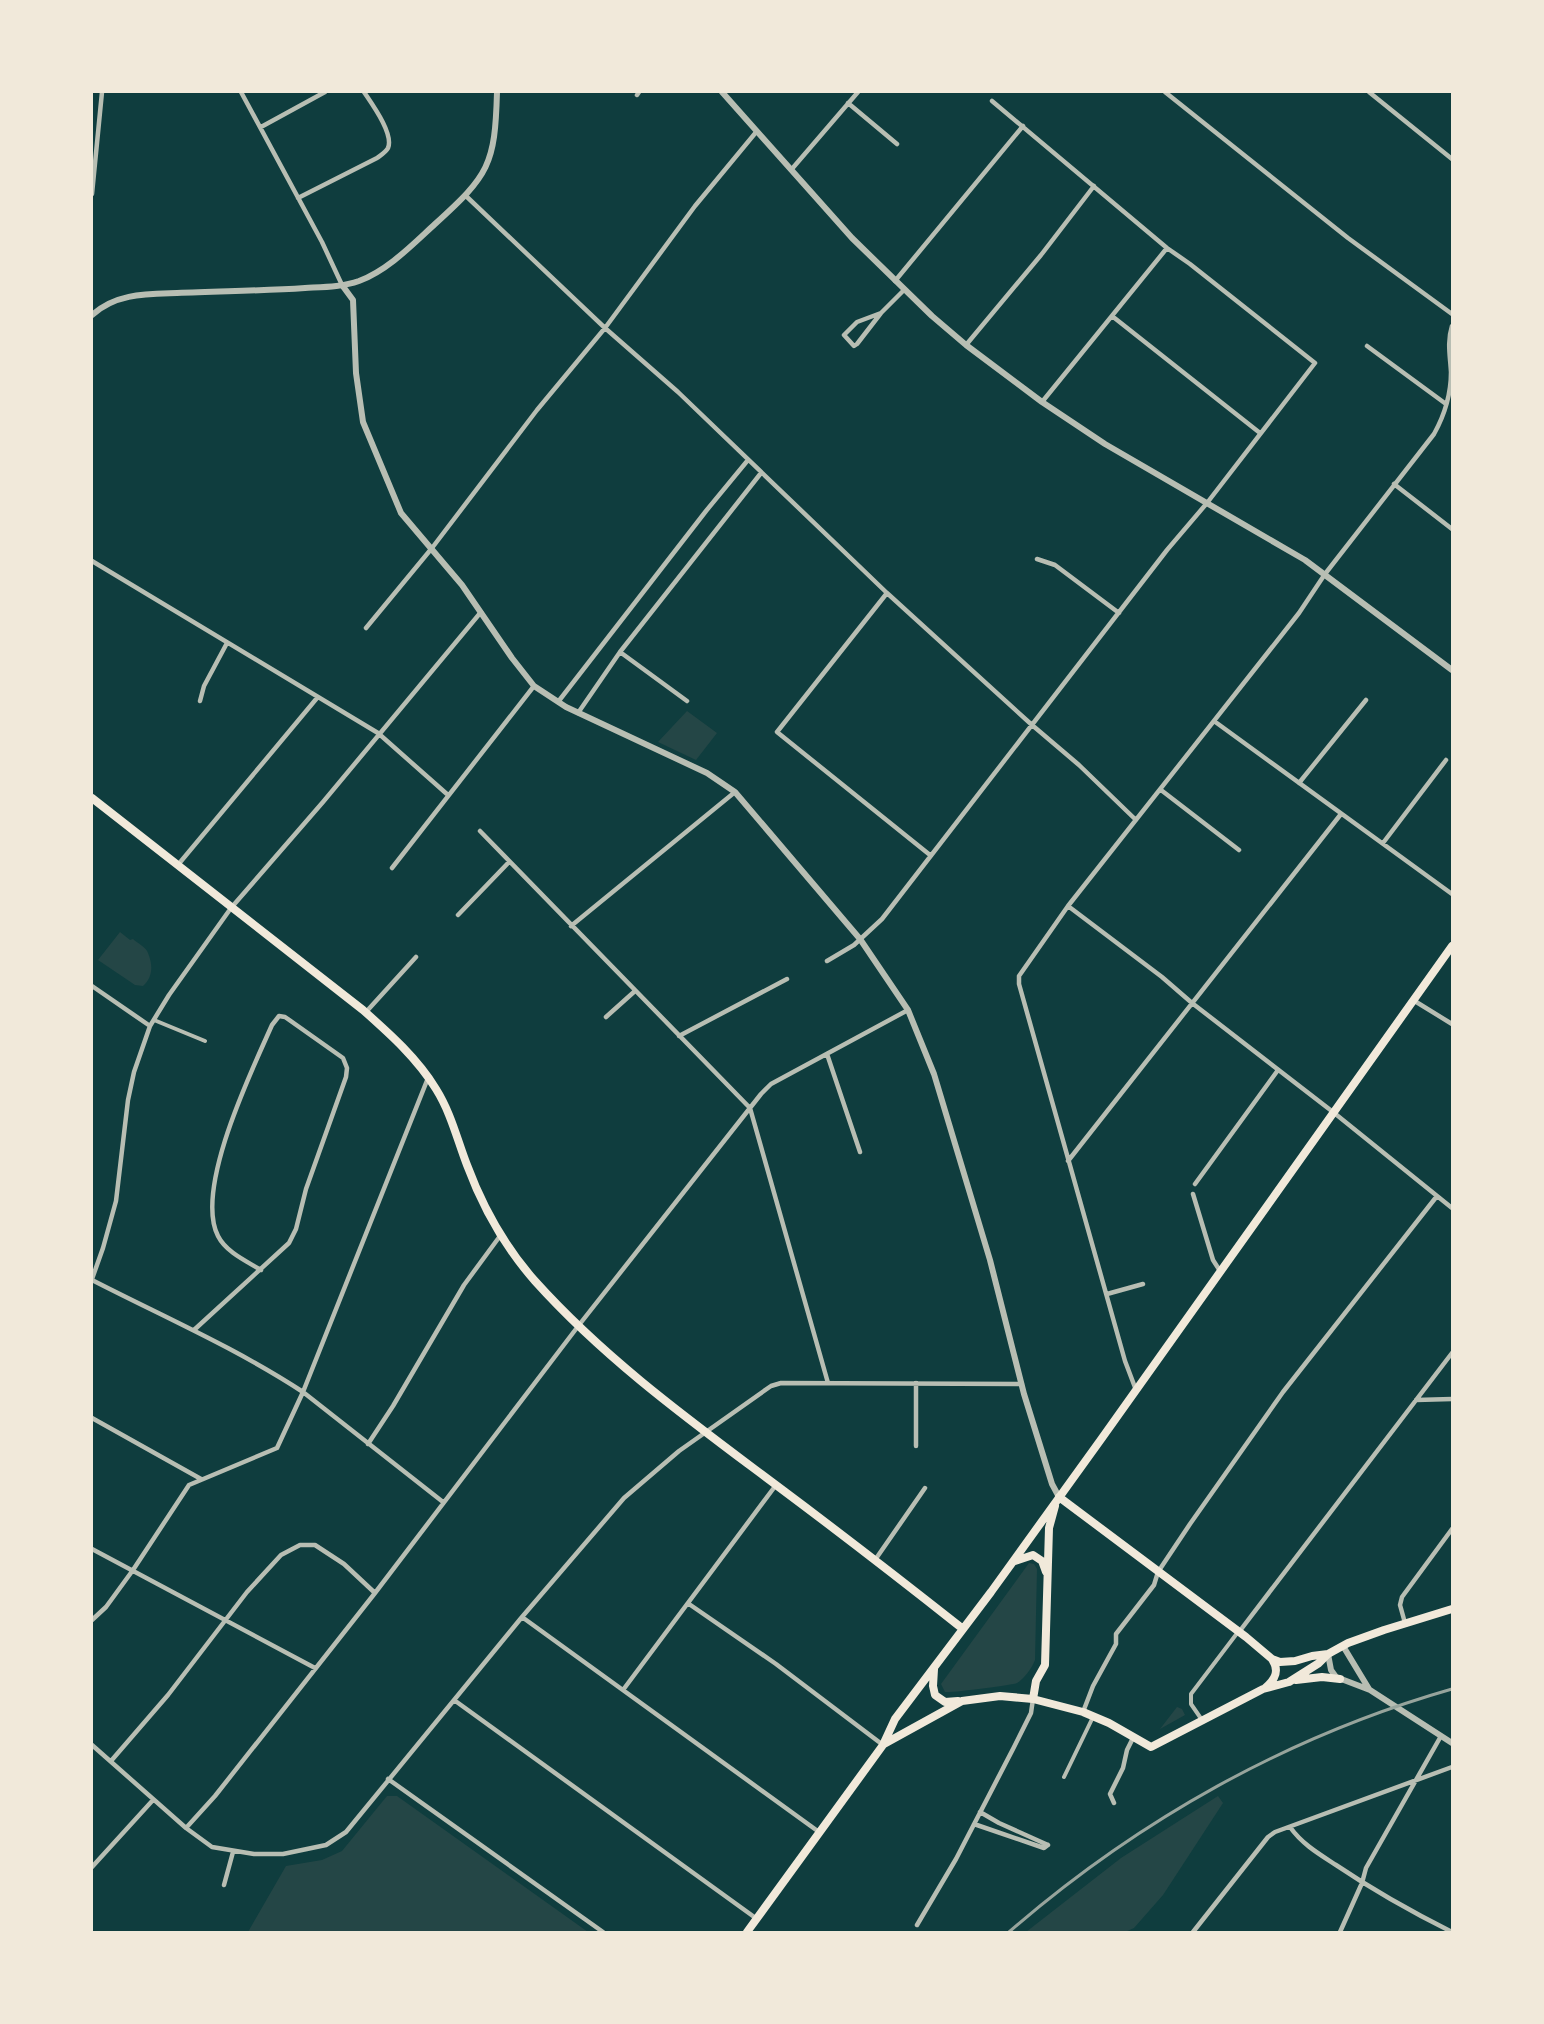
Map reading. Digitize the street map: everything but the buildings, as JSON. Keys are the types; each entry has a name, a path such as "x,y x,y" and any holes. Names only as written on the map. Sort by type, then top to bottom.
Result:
{"main road":[{"path":"92,798 366,1012 400,1043 437,1090 453,1124 483,1203 500,1236 534,1280 579,1326 653,1392 963,1629"},
{"path":"747,1932 883,1745 896,1719 1059,1497 1452,945"},
{"path":"1059,1497 1272,1659 1276,1666 1276,1673 1272,1682 1263,1689"},
{"path":"1033,1699 1036,1681 1045,1665 1049,1528 1059,1497"},
{"path":"1012,1562 1023,1557 1034,1556 1042,1561 1048,1576"},
{"path":"1289,1682 1342,1646 1452,1609"},
{"path":"1272,1659 1291,1662 1328,1654"},
{"path":"934,1668 935,1695 945,1702 1000,1696 1033,1699 1093,1716 1151,1747 1263,1689 1312,1677 1340,1679"},
{"path":"883,1745 962,1701"}],"street":[{"path":"92,194 102,92"},
{"path":"241,92 352,300 356,374 363,422 400,513 432,548 534,686 578,713 707,773 735,792 860,939 908,1010 934,1074 990,1260 1022,1384 1052,1484 1059,1497"},
{"path":"261,128 325,92"},
{"path":"298,198 377,158 387,150 390,140 387,130 364,92"},
{"path":"92,311 113,301 137,295 342,285 358,281 386,267 466,196 481,178 490,160 496,127 497,92"},
{"path":"722,92 852,238 904,290 966,345 1042,402 1105,444 1305,560 1452,670"},
{"path":"791,170 858,92"},
{"path":"1165,92 1348,238 1452,314"},
{"path":"1369,92 1452,159"},
{"path":"827,962 860,939 882,919 1167,550 1207,503 1315,363 1167,248 992,101"},
{"path":"848,103 897,144"},
{"path":"895,281 1023,126"},
{"path":"366,628 432,548 537,410 605,328 695,206 756,131"},
{"path":"966,345 1095,186"},
{"path":"466,196 605,328 678,392 887,593 1136,819"},
{"path":"1042,402 1167,248"},
{"path":"881,314 857,322 844,335 847,341 854,346 857,344 904,290"},
{"path":"1112,316 1260,434"},
{"path":"1136,1389 1125,1360 1068,1161 1018,981 1020,973 1068,906 1299,613 1325,574 1434,434 1440,423 1450,386 1448,338 1452,326"},
{"path":"1367,346 1446,404"},
{"path":"558,702 748,460"},
{"path":"578,713 620,652 761,472"},
{"path":"1394,484 1452,529"},
{"path":"1037,559 1055,565 1119,613"},
{"path":"92,561 378,733 448,795"},
{"path":"887,593 777,732 930,855"},
{"path":"443,1502 303,1392 194,1330 92,1280 116,1201 128,1100 134,1072 150,1026 169,995 231,908 323,802 378,733 481,612"},
{"path":"200,701 204,686 227,643"},
{"path":"620,652 687,701"},
{"path":"392,868 534,686"},
{"path":"177,866 317,698"},
{"path":"1299,783 1366,700"},
{"path":"1214,721 1452,894"},
{"path":"1383,843 1446,760"},
{"path":"1161,790 1239,850"},
{"path":"571,926 735,792"},
{"path":"1068,1161 1341,814"},
{"path":"480,831 750,1108 828,1383"},
{"path":"458,915 508,862"},
{"path":"1068,906 1162,977 1452,1208"},
{"path":"366,1012 416,957"},
{"path":"679,1036 787,978"},
{"path":"92,986 150,1026"},
{"path":"606,1017 635,991"},
{"path":"1413,1000 1452,1024"},
{"path":"186,1828 215,1796 375,1593 579,1326 771,1084 908,1010"},
{"path":"194,1330 261,1270 288,1243 296,1230 306,1189 346,1077 347,1068 343,1058 285,1017 279,1016 272,1024 239,1098 219,1157 212,1201 213,1223 218,1238 233,1253 261,1270"},
{"path":"154,1020 205,1041"},
{"path":"827,1054 860,1152"},
{"path":"1196,1184 1278,1070"},
{"path":"92,1620 106,1607 133,1570 189,1485 277,1448 303,1392 428,1078"},
{"path":"1192,1194 1213,1260 1220,1270"},
{"path":"1083,1712 1093,1686 1116,1644 1116,1634 1154,1585 1158,1572 1190,1524 1283,1392 1437,1196"},
{"path":"368,1444 464,1285 500,1236"},
{"path":"1107,1294 1143,1284"},
{"path":"1202,1719 1191,1704 1191,1694 1452,1353"},
{"path":"92,1745 153,1800 212,1847 233,1852 283,1854 326,1845 346,1832 522,1617 624,1498 679,1451 771,1386 781,1383 1022,1384"},
{"path":"916,1383 916,1446"},
{"path":"1416,1400 1452,1399"},
{"path":"92,1418 201,1479"},
{"path":"623,1690 776,1485"},
{"path":"874,1560 925,1488"},
{"path":"1405,1623 1401,1609 1402,1597 1452,1529"},
{"path":"111,1761 168,1695 247,1592 281,1555 300,1545 315,1545 344,1564 375,1593"},
{"path":"92,1549 315,1668"},
{"path":"689,1604 776,1664 883,1745"},
{"path":"522,1617 819,1832"},
{"path":"1342,1646 1370,1690"},
{"path":"1328,1654 1331,1670 1340,1679 1370,1690 1452,1743"},
{"path":"917,1924 938,1891 974,1824 1029,1715 1033,1699"},
{"path":"454,1700 757,1919"},
{"path":"1064,1777 1093,1716"},
{"path":"1340,1932 1362,1883 1366,1868 1441,1736"},
{"path":"1114,1803 1110,1794 1123,1768 1127,1750 1133,1738"},
{"path":"1193,1932 1268,1837 1275,1832 1452,1767"},
{"path":"388,1779 603,1932"},
{"path":"92,1867 153,1800"},
{"path":"974,1824 1044,1848 1048,1845 980,1812"},
{"path":"1290,1827 1310,1848 1362,1883 1407,1909 1452,1930"},
{"path":"224,1885 233,1852"}],"shaded area":[{"path":"687,711 717,733 696,760 658,742"},
{"path":"120,932 130,940 133,939 148,953 151,971 149,979 143,986 135,985 98,960"},
{"path":"1029,1563 1034,1564 1037,1569 1035,1660 1030,1670 1017,1683 945,1692 941,1684"},
{"path":"1177,1707 1182,1709 1185,1715 1160,1729"},
{"path":"387,1796 397,1796 588,1932 248,1932 286,1866 322,1860 342,1851"},
{"path":"1218,1796 1223,1803 1163,1895 1134,1928 1125,1932 1026,1932 1121,1858"}],"railway":[{"path":"1009,1932 1058,1891 1110,1853 1217,1786 1332,1731 1391,1708 1452,1689"}]}
